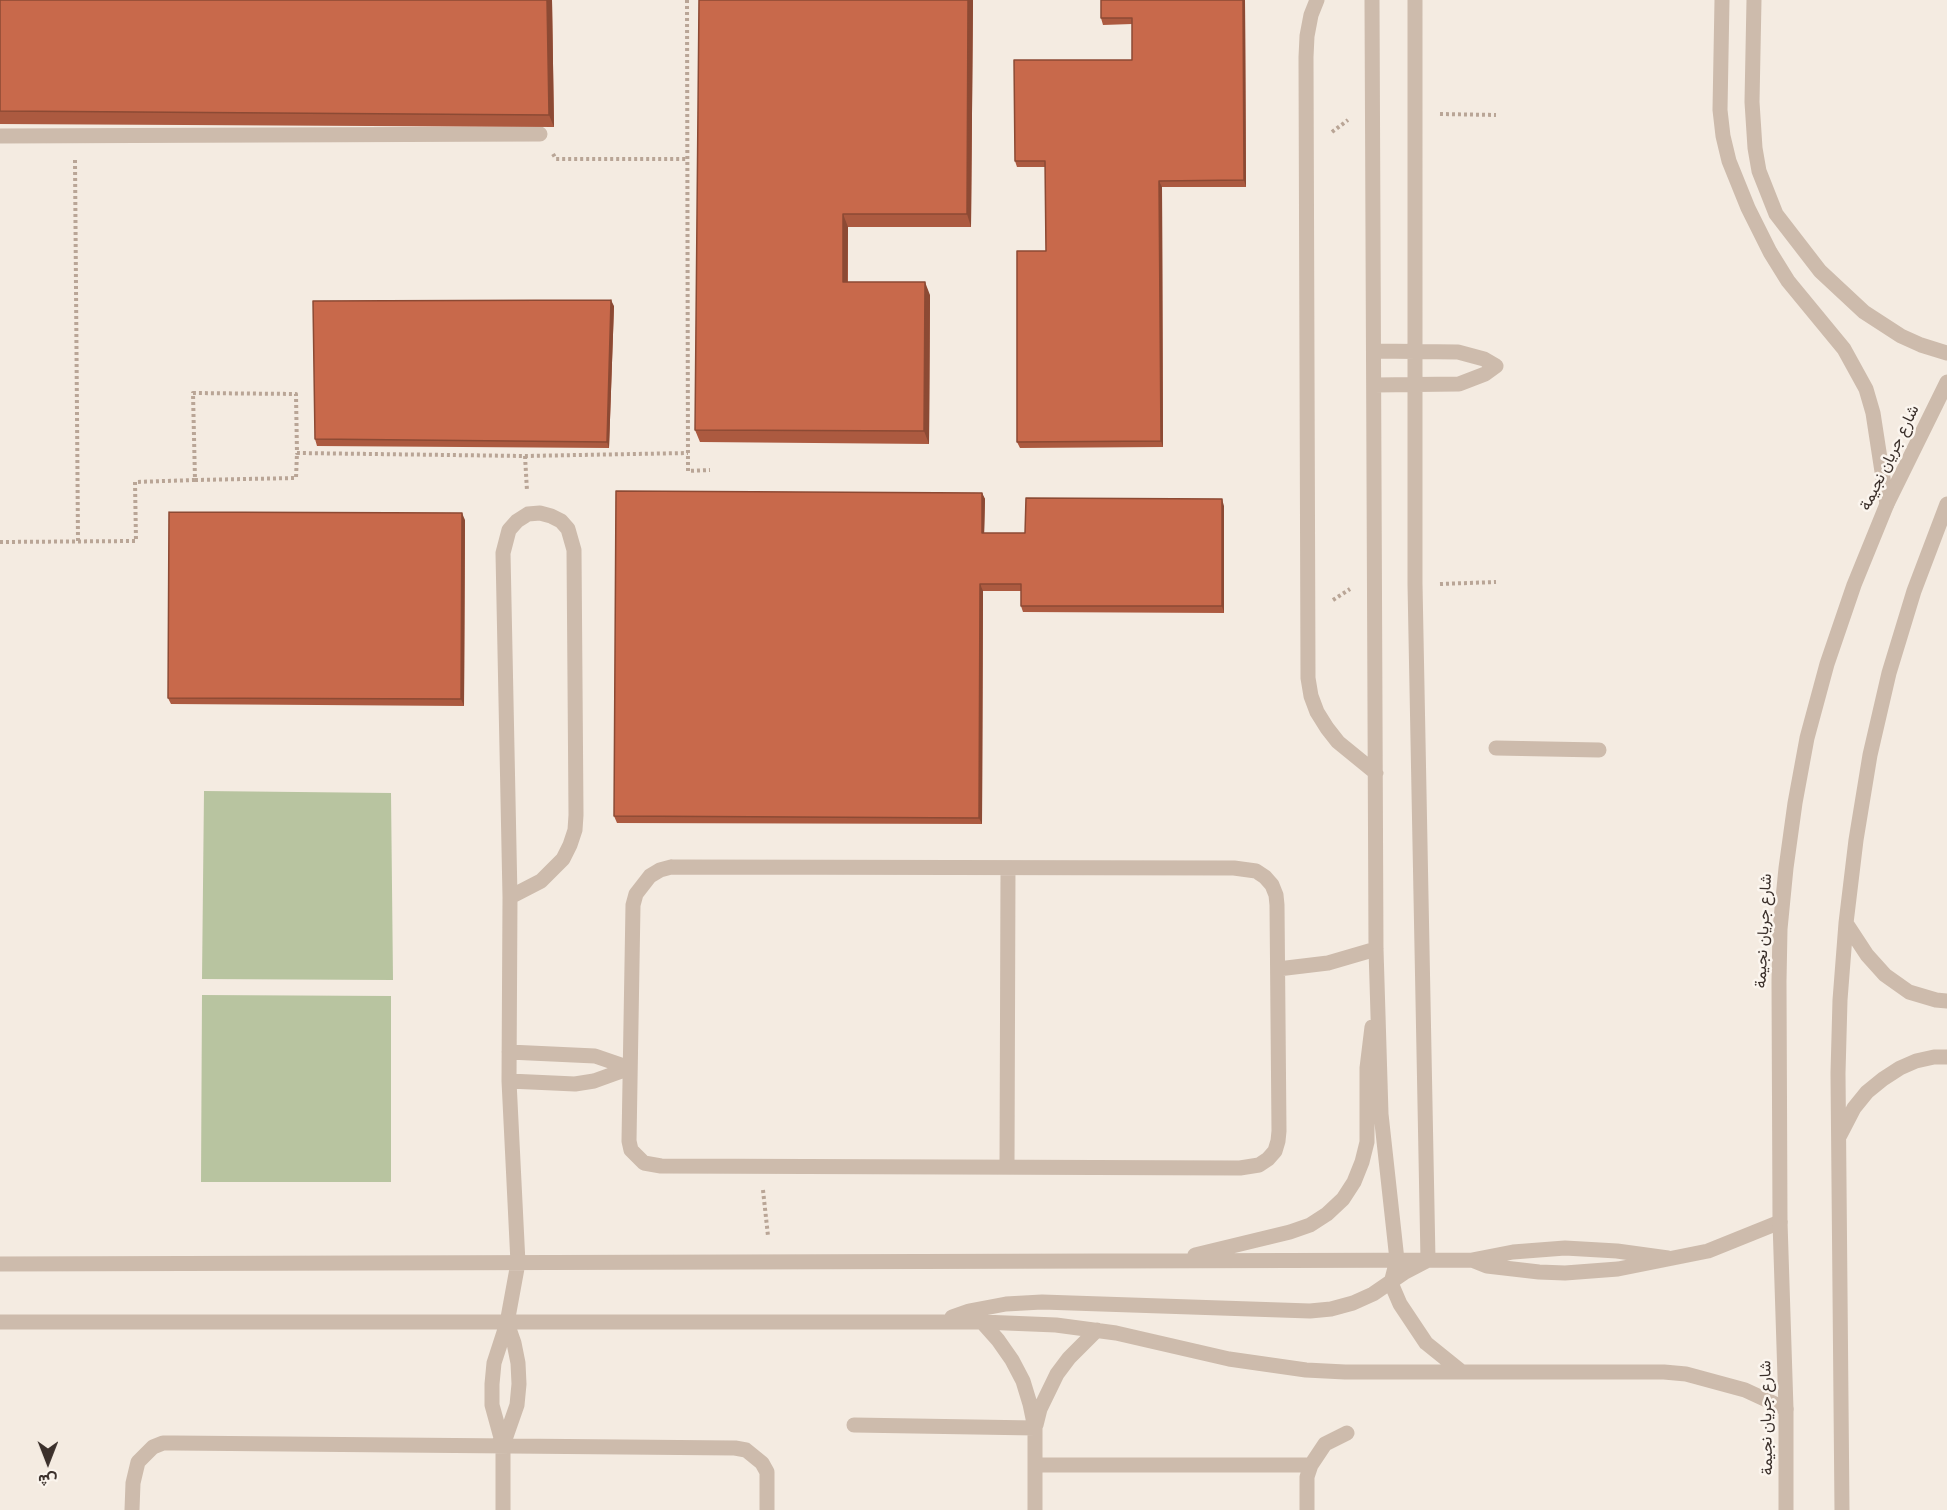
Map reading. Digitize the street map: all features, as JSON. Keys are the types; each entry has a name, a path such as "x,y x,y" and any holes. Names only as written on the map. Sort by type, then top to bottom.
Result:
{"street":[{"path":"1317,0 1311,15 1306,57 1308,678 1314,704 1327,728 1338,742 1376,773"},
{"path":"1372,0 1376,949 1381,1114 1397,1260 1392,1283 1400,1304 1426,1343 1462,1372"},
{"path":"1415,0 1416,608 1428,1260"},
{"path":"1722,0 1720,110 1729,161 1748,208 1770,252 1788,281 1844,349 1866,389 1873,413 1887,504"},
{"path":"1754,0 1752,102 1755,148 1759,171 1776,214 1820,271 1864,312 1901,336 1921,345 1947,352"},
{"path":"0,136 540,134"},
{"path":"1374,351 1458,352 1484,359 1496,366 1485,374 1459,384 1374,385"},
{"name":"شارع جريان نجيمة","path":"1786,1510 1786,1409 1780,1222 1779,981 1780,929 1793,813 1808,738 1827,664 1854,585 1887,504 1947,382"},
{"path":"1842,1510 1839,1033 1846,923 1870,755 1889,672 1914,591 1947,504"},
{"path":"503,1510 503,1445 492,1405 492,1384 494,1363 507,1323 518,1263 509,1081 510,897 503,553 509,530 517,521 528,514 540,513 561,521 568,529 572,540 575,830 563,859 541,881 510,897"},
{"path":"1496,748 1599,750"},
{"path":"671,867 1234,868 1256,871 1272,885 1276,895 1278,969 1278,1141 1275,1151 1259,1165 1240,1168 652,1166 636,1157 628,1141 633,905 642,884 660,870 671,867"},
{"path":"1007,1167 1008,868"},
{"path":"1846,923 1867,954 1885,975 1909,992 1947,1001"},
{"path":"1278,969 1328,963 1376,949"},
{"path":"1171,1261 1290,1232 1327,1214 1343,1199 1354,1182 1367,1142 1367,1068 1370,1037 1378,1006"},
{"path":"509,1052 595,1056 630,1068"},
{"path":"1839,1137 1854,1108 1867,1092 1883,1079 1916,1061 1947,1057"},
{"path":"509,1081 575,1083 594,1081 630,1068"},
{"path":"1472,1260 1487,1266 1513,1270 1565,1273 1618,1269 1708,1251 1780,1222"},
{"path":"0,1264 1472,1260 1513,1252 1565,1248 1617,1251 1668,1258"},
{"path":"934,1323 1006,1304 1042,1302 1310,1311 1331,1309 1353,1303 1392,1283 1405,1272 1428,1260"},
{"path":"0,1322 982,1322 1056,1325 1097,1330 1268,1366 1345,1372 1664,1372 1686,1374 1745,1390 1786,1409"},
{"path":"982,1322 998,1340 1016,1367 1030,1404 1035,1428 1035,1510"},
{"path":"503,1445 517,1406 519,1384 518,1363 507,1323"},
{"path":"1035,1428 1040,1409 1058,1374 1069,1358 1097,1330"},
{"path":"854,1425 1035,1428"},
{"path":"1307,1510 1307,1477 1311,1465 1325,1444 1347,1433"},
{"path":"132,1510 133,1483 138,1462 145,1453 163,1443 735,1448 746,1450 756,1456 767,1472 767,1510"},
{"path":"1035,1465 1311,1465"}],"path":[{"path":"687,0 688,471 711,470"},
{"path":"540,134 556,159 687,159"},
{"path":"75,135 78,541"},
{"path":"0,542 136,541 135,482 296,478 296,394 193,393 195,480"},
{"path":"297,453 525,456 688,453"},
{"path":"525,456 528,514"}],"green space":[{"path":"204,791 391,793 393,980 202,979"},
{"path":"202,995 391,996 391,1182 201,1182"}],"building":[{"path":"0,0 547,0 549,115 0,111"},
{"path":"699,0 968,0 967,214 843,214 843,282 925,282 924,431 695,430"},
{"path":"1101,0 1243,0 1244,180 1159,181 1161,441 1017,442 1017,251 1046,251 1045,161 1015,161 1014,60 1132,60 1132,18 1101,18"},
{"path":"611,300 607,442 315,439 313,301"},
{"path":"616,491 982,493 982,533 1025,533 1026,498 1222,499 1222,606 1021,606 1021,584 980,584 979,818 614,816"},
{"path":"169,512 462,513 461,699 168,698"}]}
